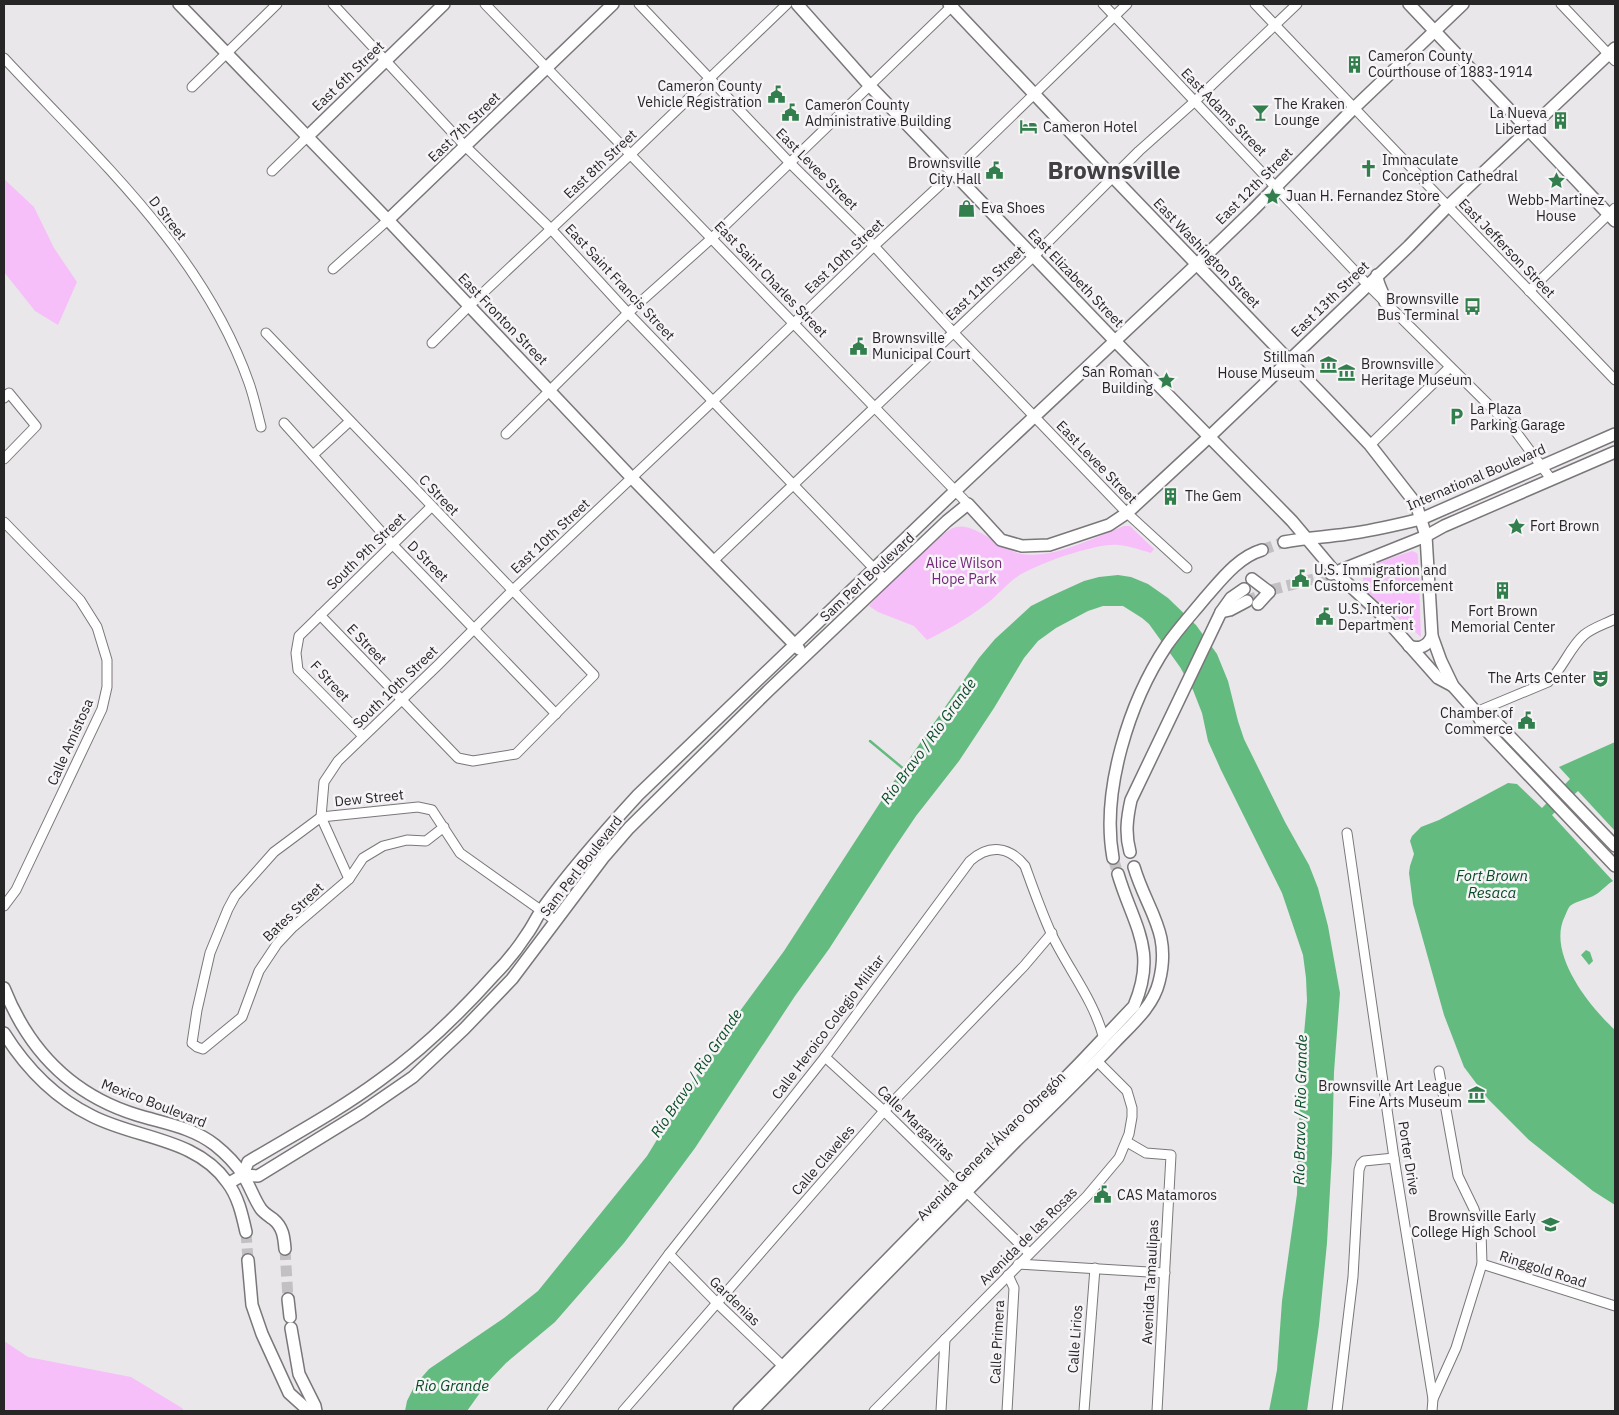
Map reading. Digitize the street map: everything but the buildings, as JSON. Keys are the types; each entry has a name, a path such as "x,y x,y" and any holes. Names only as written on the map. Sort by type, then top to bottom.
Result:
{"main road":[{"name":"East Fronton Street","path":"179,4 388,220 631,477 805,656"},
{"name":"East 6th Street","path":"307,137 444,4"},
{"name":"East 7th Street","path":"388,220 613,4"},
{"name":"East Elizabeth Street","path":"796,4 870,86 953,173 1292,521 1332,574 1384,617 1438,678 1453,686"},
{"path":"1409,4 1436,30 1529,130 1613,214"},
{"name":"East 12th Street","path":"955,491 1197,264 1354,108 1463,4"},
{"name":"East Washington Street","path":"952,5 1113,177 1370,445 1416,504 1426,536 1432,636 1453,686"},
{"name":"East 13th Street","path":"1049,545 1109,525 1126,513 1290,360 1448,206 1613,55"},
{"path":"1377,275 1378,284 1385,302"},
{"name":"International Boulevard","path":"1284,542 1348,534 1421,519 1615,434"},
{"path":"1332,574 1426,536 1444,526 1615,452"},
{"name":"Sam Perl Boulevard","path":"229,1184 243,1175 248,1162 327,1116 380,1080 421,1048 447,1024 506,961 528,934 542,909 638,796 955,491"},
{"name":"Sam Perl Boulevard","path":"243,1175 258,1176 362,1112 413,1076 456,1037 512,979 602,858 629,828 805,656 947,521 968,504"},
{"name":"East Saint Charles Street","path":"968,504 1002,540 1022,546 1049,545"},
{"path":"1113,858 1109,823 1111,802 1127,732 1138,701 1159,658 1180,627 1243,559 1254,552 1262,550"},
{"path":"1130,852 1127,817 1131,800 1221,612 1250,593 1270,591 1250,593"},
{"path":"1409,646 1423,647 1432,636"},
{"path":"1453,686 1476,712 1485,729 1615,866"},
{"path":"1476,712 1496,722 1615,846"},
{"name":"Avenida General Álvaro Obregón","path":"1047,1104 1097,1062 1146,1009 1154,995 1161,972 1163,949 1161,934 1134,867"},
{"name":"Avenida General Álvaro Obregón","path":"739,1411 786,1369 1047,1104 1134,1006 1139,996 1145,963 1144,948 1140,929 1118,874"},
{"name":"Mexico Boulevard","path":"4,988 13,1010 31,1040 62,1075 83,1091 106,1104 200,1135 215,1144 229,1157 243,1175 261,1209 278,1224 284,1236 285,1250"},
{"path":"447,1024 456,1037"},
{"path":"4,1034 28,1067 52,1090 80,1109 116,1126 176,1144 199,1155 229,1184 241,1209 246,1232"},
{"path":"248,1260 252,1305 262,1334 289,1393 309,1411"},
{"path":"288,1299 290,1323 299,1374 316,1411"},
{"name":"Avenida General Álvaro Obregón","path":"757,1408 786,1369"}],"street":[{"path":"192,87 277,4"},
{"name":"East Saint Francis Street","path":"333,4 465,146 551,229 628,314 885,580"},
{"name":"East Saint Charles Street","path":"485,4 968,504"},
{"name":"East Levee Street","path":"639,4 789,162 874,246 953,332 1126,513 1187,568"},
{"name":"East 8th Street","path":"432,343 787,4"},
{"name":"East Adams Street","path":"1104,4 1367,284 1516,432 1551,479"},
{"name":"East 10th Street","path":"513,590 953,173 1127,4"},
{"name":"East Jefferson Street","path":"1255,4 1529,291 1614,376"},
{"name":"East 11th Street","path":"713,560 1034,256 1139,151 1194,102 1297,4"},
{"path":"1561,4 1613,55"},
{"path":"506,434 628,314 712,238 952,5"},
{"name":"D Street","path":"4,58 121,180 182,257 226,330 250,383 261,427"},
{"name":"East 6th Street","path":"272,171 307,137"},
{"path":"1529,291 1613,214"},
{"name":"East 7th Street","path":"333,269 388,220"},
{"name":"C Street","path":"266,333 594,675 556,714"},
{"path":"1370,445 1450,367"},
{"path":"4,459 36,426 7,396"},
{"path":"313,455 350,421"},
{"name":"D Street","path":"284,423 393,545 556,714"},
{"name":"South 9th Street","path":"320,615 431,507"},
{"name":"Calle Amistosa","path":"4,522 80,600 97,627 107,660 107,687 102,709 16,890 4,906"},
{"name":"South 10th Street","path":"321,817 324,782 338,761 513,590"},
{"name":"E Street","path":"320,615 458,758 473,761 516,754 556,714"},
{"name":"F Street","path":"320,615 299,636 296,653 298,670 363,736"},
{"path":"1476,712 1548,682 1557,674 1573,648 1585,634 1615,619"},
{"name":"Dew Street","path":"192,1043 197,1010 210,953 235,896 274,852 321,817 418,807 432,810 460,853 542,909 556,921"},
{"path":"321,817 349,879"},
{"name":"Bates Street","path":"192,1043 203,1049 242,1018 259,971 277,944 293,927 349,879 363,858 383,846 407,840 426,842 444,827"},
{"name":"Porter Drive","path":"1347,832 1394,1158 1433,1398"},
{"name":"Calle Heroico Colegio Militar","path":"552,1411 669,1254 825,1057 970,861 979,853 991,849 1006,850 1017,857 1025,866 1052,933 1092,1005 1104,1039"},
{"name":"Calle Claveles","path":"623,1411 884,1111 1024,966 1052,933"},
{"name":"Calle Margaritas","path":"825,1057 884,1111 1028,1253"},
{"name":"Avenida de las Rosas","path":"874,1411 1104,1177 1119,1158 1127,1142 1132,1117 1130,1097 1127,1091 1097,1062"},
{"name":"Ringgold Road","path":"1440,1070 1458,1176 1474,1209 1480,1231 1482,1264 1615,1306"},
{"name":"Avenida Tamaulipas","path":"1127,1142 1146,1152 1171,1155 1157,1411"},
{"path":"1337,1411 1353,1277 1359,1170 1364,1161 1394,1158"},
{"name":"Gardenias","path":"669,1254 786,1369"},
{"path":"1018,1264 1165,1273"},
{"path":"1432,1411 1433,1398 1456,1348 1482,1264"},
{"name":"Calle Lirios","path":"1084,1411 1094,1268"},
{"name":"Calle Primera","path":"1007,1411 1014,1288 1008,1274"},
{"path":"941,1411 945,1338"}],"green space":[{"path":"4,179 34,207 54,248 77,282 58,325 35,311 4,272"},
{"name":"Alice Wilson Hope Park","path":"1124,526 1130,526 1154,549 1151,553 1127,546 1108,545 1064,556 1023,573 978,610 927,640 914,626 878,612 869,606 937,539 956,527 972,529 1014,552 1034,555 1074,546"},
{"path":"1412,551 1417,553 1418,556 1421,637 1373,597 1365,587 1363,579 1366,572 1373,566"},
{"path":"4,1341 28,1357 131,1377 184,1411 4,1411"}],"water":[{"name":"Rio Grande","path":"1118,575 1131,577 1148,584 1168,598 1196,625 1217,654 1228,681 1244,739 1285,822 1309,865 1318,888 1328,926 1340,993 1334,1072 1327,1243 1319,1325 1307,1411 1269,1411 1277,1370 1282,1301 1297,1194 1301,1067 1307,1001 1303,955 1282,893 1221,770 1208,741 1202,713 1193,690 1180,667 1149,624 1142,618 1123,606 1103,606 1088,611 1056,628 1038,641 1024,658 959,761 916,816 695,1148 624,1243 555,1322 506,1363 487,1383 467,1411 405,1411 407,1401 415,1385 429,1369 504,1318 538,1291 647,1156 715,1045 784,951 898,775 979,658 995,639 1031,606 1084,581"},
{"name":"Fort Brown Resaca","path":"1615,742 1615,831 1578,791 1552,815 1613,881 1595,895 1570,906 1561,931 1561,946 1566,962 1583,994 1615,1030 1615,1205 1593,1191 1529,1140 1488,1099 1464,1067 1444,1015 1413,904 1409,873 1414,854 1410,841 1412,836 1421,827 1439,820 1508,783 1517,784 1542,808 1570,779 1559,767"},
{"path":"1586,950 1590,952 1593,961 1589,965 1581,955"}],"waterway":[{"name":"Río Bravo / Rio Grande","path":"870,741 905,770"}],"tunnel":[{"path":"1262,550 1284,542"},
{"path":"1271,590 1329,575"},
{"path":"1247,601 1256,597"},
{"path":"1113,858 1118,874"},
{"path":"246,1232 248,1260"},
{"path":"285,1249 288,1299"}],"place":[{"name":"Cameron County Courthouse of 1883-1914","path":"1354,64"},
{"name":"Cameron County Vehicle Registration","path":"776,94"},
{"name":"The Kraken Lounge","path":"1260,112"},
{"name":"Cameron County Administrative Building","path":"791,113"},
{"name":"La Nueva Libertad","path":"1561,121"},
{"name":"Cameron Hotel","path":"1029,127"},
{"name":"Immaculate Conception Cathedral","path":"1368,168"},
{"name":"Brownsville City Hall","path":"995,171"},
{"name":"Webb-Martinez House","path":"1556,180"},
{"name":"Juan H. Fernandez Store","path":"1272,196"},
{"name":"Eva Shoes","path":"967,208"},
{"name":"Brownsville Bus Terminal","path":"1473,307"},
{"name":"Brownsville Municipal Court","path":"858,346"},
{"name":"Stillman House Museum","path":"1329,365"},
{"name":"Brownsville Heritage Museum","path":"1347,372"},
{"name":"San Roman Building","path":"1167,380"},
{"name":"La Plaza Parking Garage","path":"1456,417"},
{"name":"The Gem","path":"1171,496"},
{"name":"Fort Brown","path":"1516,526"},
{"name":"U.S. Immigration and Customs Enforcement","path":"1300,578"},
{"name":"Fort Brown Memorial Center","path":"1503,591"},
{"name":"U.S. Interior Department","path":"1324,617"},
{"name":"The Arts Center","path":"1600,678"},
{"name":"Chamber of Commerce","path":"1527,721"},
{"name":"Brownsville Art League Fine Arts Museum","path":"1476,1094"},
{"name":"CAS Matamoros","path":"1103,1195"},
{"name":"Brownsville Early College High School","path":"1550,1224"}],"district":[{"name":"Brownsville","path":"1114,170"}]}
